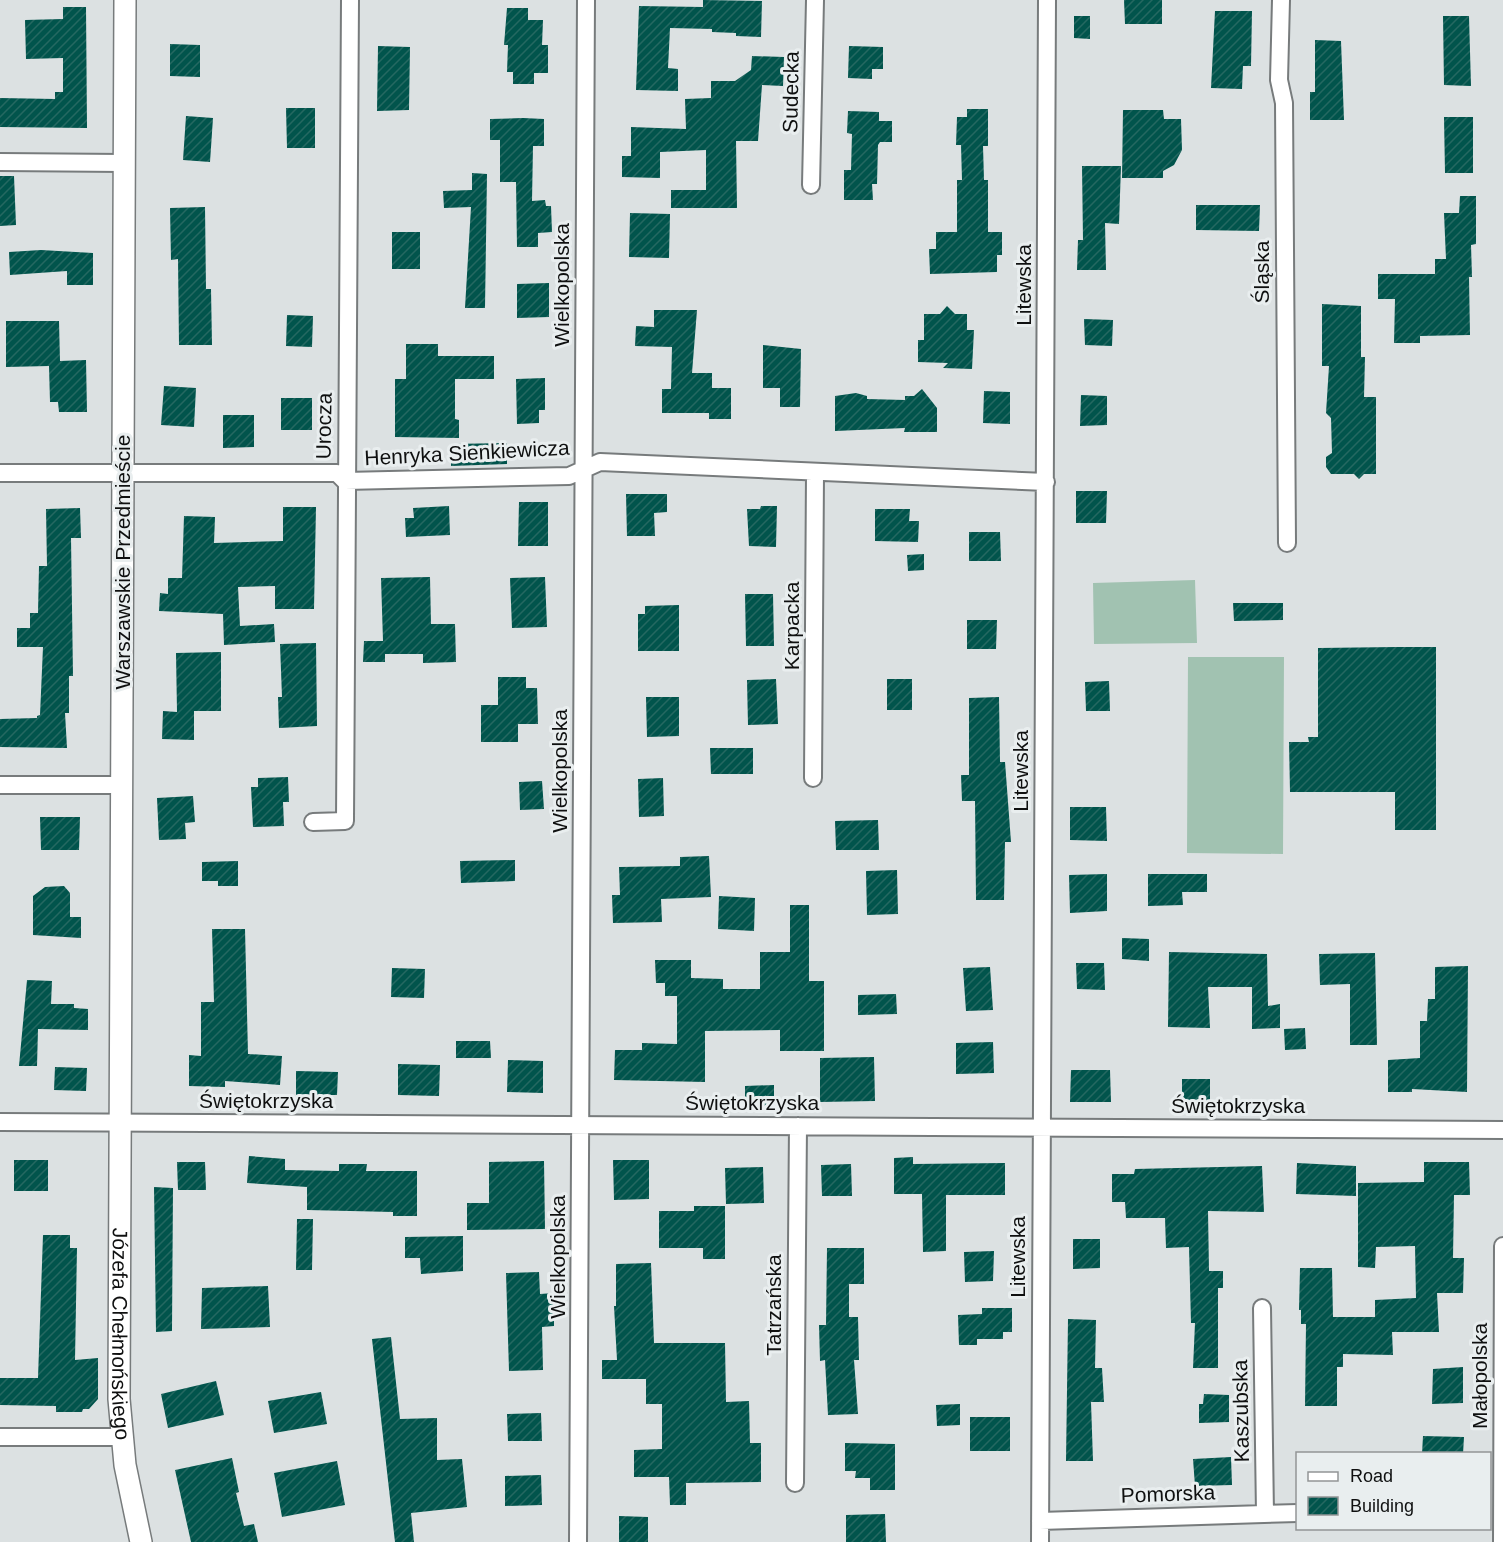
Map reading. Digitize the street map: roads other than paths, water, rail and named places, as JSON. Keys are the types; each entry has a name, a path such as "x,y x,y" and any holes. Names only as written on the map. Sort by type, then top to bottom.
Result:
{"street":[{"name":"Warszawskie Przedmieście","path":"120,1123 125,0"},
{"name":"Urocza","path":"314,822 345,821 345,481 350,0"},
{"name":"Wielkopolska","path":"578,1542 586,0"},
{"name":"Sudecka","path":"811,185 815,0"},
{"name":"Litewska","path":"1040,1542 1047,0"},
{"name":"Śląska","path":"1281,0 1280,80 1284,103 1287,543"},
{"path":"0,162 124,164"},
{"name":"Henryka Sienkiewicza","path":"0,473 337,473 345,481 569,476 600,462 815,474 1046,482"},
{"name":"Karpacka","path":"813,778 815,474"},
{"path":"0,785 122,785"},
{"name":"Świętokrzyska","path":"0,1122 1503,1130"},
{"name":"Józefa Chełmońskiego","path":"120,1123 120,1437 141,1542"},
{"name":"Tatrzańska","path":"795,1483 798,1126"},
{"name":"Małopolska","path":"1502,1542 1496,1505 1503,1246"},
{"name":"Kaszubska","path":"1262,1308 1265,1514"},
{"path":"0,1437 120,1437"},
{"name":"Pomorska","path":"1040,1521 1296,1514"}]}
